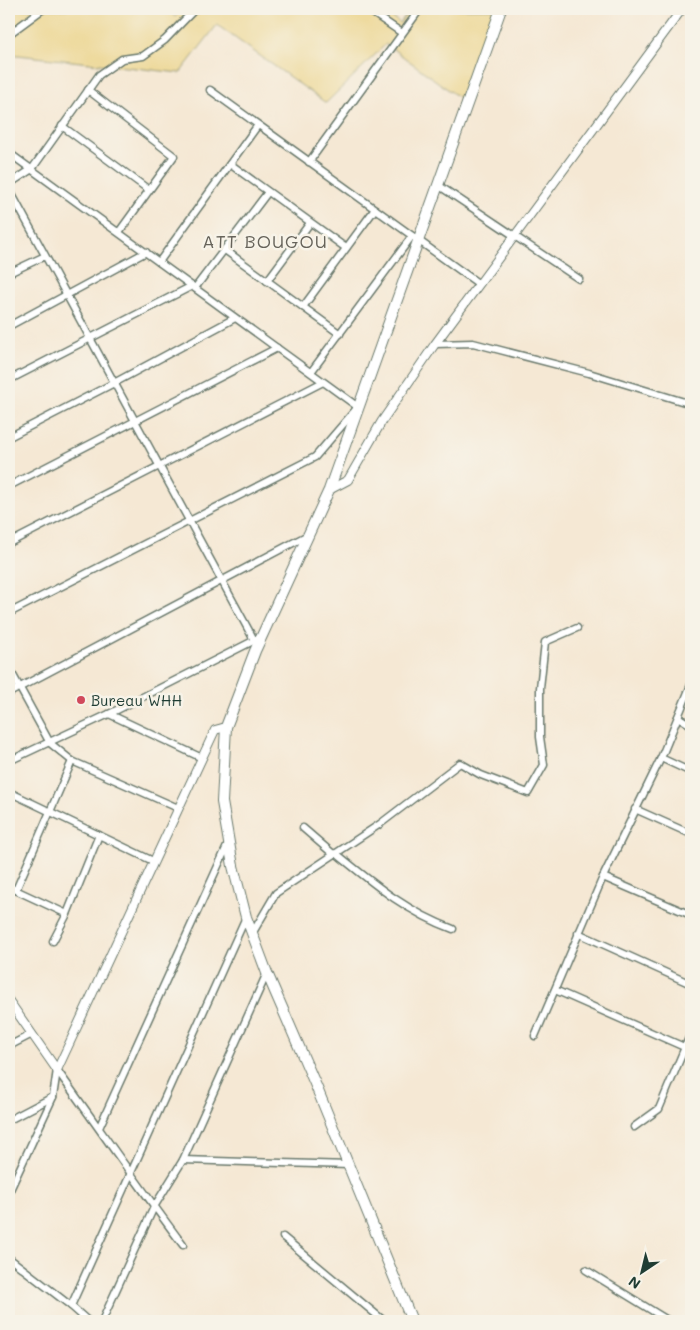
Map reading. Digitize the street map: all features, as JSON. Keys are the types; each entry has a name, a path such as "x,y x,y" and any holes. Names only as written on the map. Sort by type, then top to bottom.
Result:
{"main road":[{"path":"411,1321 349,1165 267,974 246,917 228,844 222,802 226,727 258,638 329,490 415,239 438,185 501,9"}],"street":[{"path":"9,34 43,9"},
{"path":"9,184 32,169 99,75 122,59 143,56 165,40 195,9"},
{"path":"367,9 402,33"},
{"path":"309,162 420,9"},
{"path":"329,490 348,480 382,421 435,344 682,9"},
{"path":"88,90 174,156 119,232"},
{"path":"210,90 479,284"},
{"path":"159,262 258,125"},
{"path":"62,126 149,190"},
{"path":"9,153 358,408 315,457 9,612"},
{"path":"230,164 346,248"},
{"path":"438,185 579,279"},
{"path":"9,190 222,581 258,638 109,714 9,761"},
{"path":"9,380 193,287 268,192"},
{"path":"303,307 375,209"},
{"path":"267,281 310,223"},
{"path":"311,372 415,239"},
{"path":"224,250 340,334"},
{"path":"9,326 146,252"},
{"path":"9,273 45,256"},
{"path":"9,436 114,383 235,318"},
{"path":"435,344 473,344 589,373 691,404"},
{"path":"9,486 277,348"},
{"path":"9,543 323,382"},
{"path":"9,692 17,684 222,581 308,535"},
{"path":"252,935 276,893 405,807 460,763 482,775 528,793 544,765 540,736 540,688 545,642 577,628"},
{"path":"9,668 50,743 72,761 178,808"},
{"path":"9,684 17,684"},
{"path":"535,1036 578,933 635,809 661,758 691,685"},
{"path":"109,714 202,758"},
{"path":"678,717 691,725"},
{"path":"9,1192 53,1098 57,1070 153,861 215,730 226,727"},
{"path":"661,758 691,772"},
{"path":"16,890 72,761"},
{"path":"9,792 153,861"},
{"path":"635,809 691,834"},
{"path":"304,828 332,853 337,854 390,897 430,921 453,929"},
{"path":"53,941 67,914 98,835"},
{"path":"99,1128 228,844"},
{"path":"603,877 691,915"},
{"path":"9,887 67,914"},
{"path":"71,1306 246,917"},
{"path":"578,933 691,984"},
{"path":"102,1321 154,1207 183,1160 267,974"},
{"path":"554,990 688,1048"},
{"path":"9,1002 154,1207 184,1245"},
{"path":"634,1127 659,1109 688,1048 691,1033"},
{"path":"9,1046 32,1034"},
{"path":"9,1120 53,1098"},
{"path":"183,1160 349,1165"},
{"path":"283,1237 384,1321"},
{"path":"9,1258 88,1321"},
{"path":"586,1270 668,1321"}],"sand":[{"path":"9,9 167,9 175,17 182,9 381,9 400,23 410,9 498,9 461,99 386,44 326,103 217,25 180,73 9,54"}],"place":[{"name":"Bureau WHH","path":"81,700"}],"district":[{"name":"ATT BOUGOU","path":"265,241"}]}
